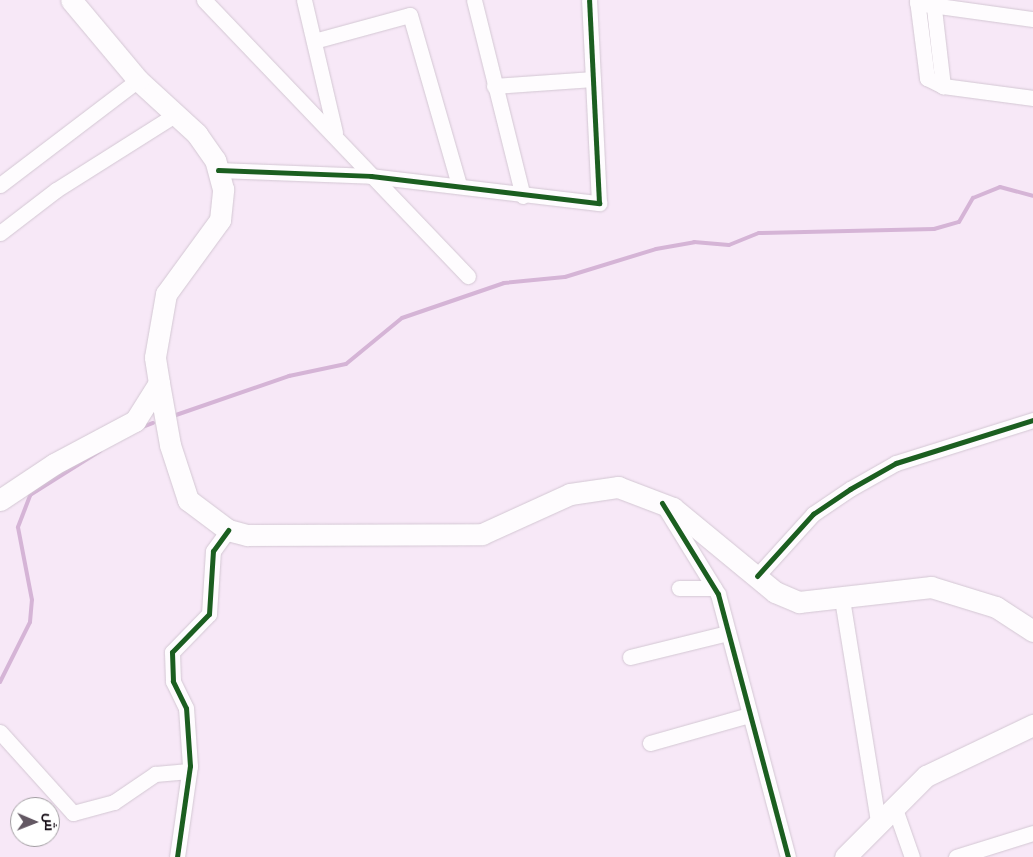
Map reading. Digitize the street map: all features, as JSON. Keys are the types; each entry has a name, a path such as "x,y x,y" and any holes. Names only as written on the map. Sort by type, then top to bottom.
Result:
{"main road":[{"path":"71,0 138,80 197,134 218,170 223,189 220,220 166,294 159,319 155,357 170,445 188,500 228,530 247,535 482,534 570,494 596,488 618,487 662,503 757,576 799,602 842,599 931,586 996,607 1033,631"},
{"path":"0,500 54,464 135,421 159,383"},
{"path":"845,855 926,776 1033,725"}],"street":[{"path":"204,0 336,133 371,176 468,276"},
{"path":"304,0 336,133"},
{"path":"474,0 523,196"},
{"path":"218,170 371,176 459,185 523,196 599,203 589,0"},
{"path":"1033,20 933,2 917,2 924,70 928,78 943,86 1033,98"},
{"path":"933,2 943,86"},
{"path":"314,41 410,16 459,185"},
{"path":"494,86 593,79"},
{"path":"0,184 138,80"},
{"path":"0,233 56,190 176,114"},
{"path":"757,576 813,514 850,489 896,463 1033,420"},
{"path":"662,503 714,588 728,633 788,857"},
{"path":"177,857 189,771 186,708 173,681 172,652 209,614 213,551 228,530"},
{"path":"679,588 714,588"},
{"path":"842,599 878,821"},
{"path":"630,657 728,633"},
{"path":"650,743 749,715"},
{"path":"2,739 73,813 114,802 155,774 189,771"},
{"path":"894,806 912,857"},
{"path":"956,857 1033,834"}],"waterway":[{"path":"176,415 289,376 346,364 402,318 504,283 565,277 656,249 694,242 729,245 759,233 934,229 959,222 973,198 1000,187 1033,196"},
{"path":"140,428 153,423"},
{"path":"0,682 30,622 32,600 18,527 30,495 100,451"}],"cycle path":[{"path":"218,170 371,176 599,203 589,0"},
{"path":"757,576 813,514 850,489 896,463 1033,420"},
{"path":"662,503 718,594 788,857"},
{"path":"177,857 190,766 186,708 173,681 172,652 209,614 213,551 228,530"}]}
